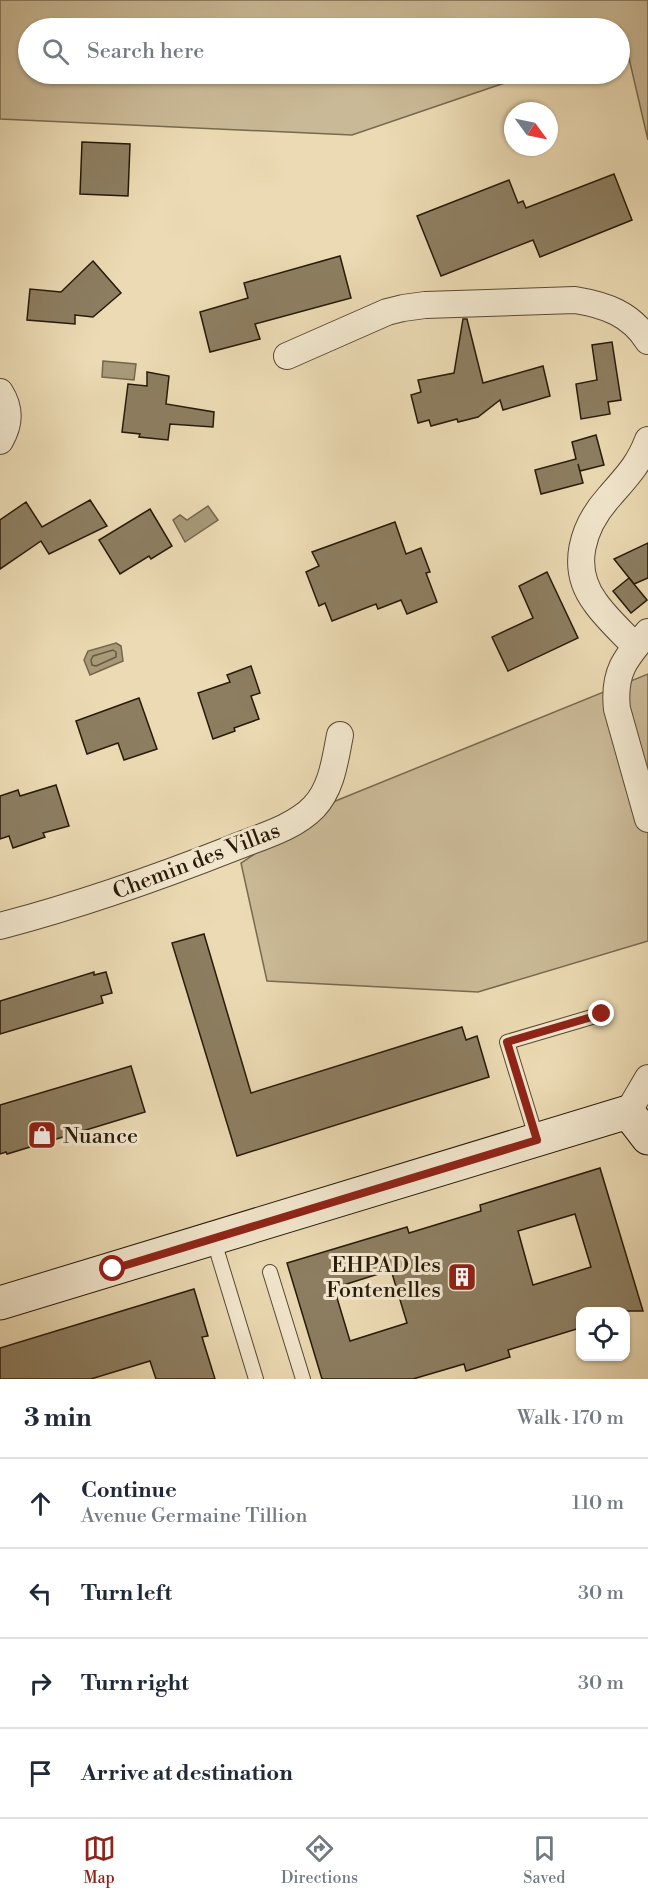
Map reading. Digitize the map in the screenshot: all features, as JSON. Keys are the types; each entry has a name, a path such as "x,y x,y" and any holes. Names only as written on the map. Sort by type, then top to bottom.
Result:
{"street":[{"path":"287,356 387,312 425,305 575,300 592,303 623,314 638,327 648,341"},
{"path":"0,392 6,403 9,417 0,441"},
{"path":"648,440 631,473 594,515 585,533 580,554 586,588 595,602 642,639 627,656 620,669 615,694 617,709 648,819"},
{"name":"Chemin des Villas","path":"0,926 129,888 275,831 304,816 316,805 327,788 340,735"},
{"path":"0,1304 628,1112 648,1078"},
{"path":"628,1112 648,1138"}],"lane":[{"path":"537,1140 507,1042 602,1014"},
{"path":"213,1238 256,1379"},
{"path":"270,1272 303,1379"}],"shaded area":[{"path":"0,0 648,0 648,140 630,63 630,18 18,18 18,84 502,84 352,135 0,119"},
{"path":"648,674 648,941 478,992 267,981 241,863 333,802"}],"water":[{"path":"103,361 136,364 134,380 102,377"},
{"path":"208,506 218,520 185,542 173,520 180,515 187,520"},
{"path":"116,643 121,646 123,661 90,675 84,660 88,651"}],"building":[{"path":"82,142 130,144 128,196 80,194"},
{"path":"614,174 632,220 540,257 533,240 441,276 417,216 509,180 518,203 523,201 526,208"},
{"path":"340,256 351,298 255,324 260,339 210,352 200,312 248,298 244,283"},
{"path":"93,261 121,293 93,317 75,315 75,324 27,320 30,289 61,292"},
{"path":"463,319 467,319 483,383 543,366 550,396 503,410 500,400 478,417 458,422 457,419 431,426 429,420 418,423 411,395 421,392 418,380 454,373"},
{"path":"612,342 621,400 608,402 610,414 581,419 576,384 597,380 592,345"},
{"path":"147,372 169,376 166,404 214,412 213,427 170,424 168,440 139,437 140,434 122,432 128,384 147,386"},
{"path":"596,435 604,465 580,471 578,464 583,483 541,494 535,470 576,459 572,442"},
{"path":"90,500 107,526 49,554 41,541 0,569 0,520 26,502 42,527"},
{"path":"150,509 172,546 151,559 149,556 120,574 99,540"},
{"path":"395,522 406,554 421,548 430,572 426,573 437,602 407,614 401,600 378,609 376,604 332,621 325,603 319,606 306,572 319,566 312,552"},
{"path":"648,543 648,578 634,584 614,559"},
{"path":"547,572 578,638 508,671 492,637 533,618 519,586"},
{"path":"629,578 647,600 631,613 613,591"},
{"path":"251,666 260,693 251,696 259,719 213,739 198,693 230,682 227,675"},
{"path":"139,698 157,749 124,760 118,743 87,754 76,721"},
{"path":"56,785 69,826 43,833 45,837 13,848 9,836 0,839 0,796 18,790 20,796"},
{"path":"204,934 251,1093 462,1027 466,1040 477,1036 489,1077 237,1156 172,943"},
{"path":"94,972 94,975 106,972 112,993 101,996 103,1003 0,1034 0,1001"},
{"path":"131,1066 145,1112 7,1154 6,1152 0,1154 0,1105"},
{"name":"EHPAD les Fontenelles","path":"600,1168 643,1311 630,1311 630,1307 576,1307 576,1329 508,1350 510,1357 466,1371 464,1364 413,1379 322,1379 287,1263 407,1227 409,1233 481,1211 480,1205","holes":["575,1214 591,1267 533,1285 518,1231","391,1270 407,1323 350,1341 334,1288"]},
{"path":"194,1289 208,1336 202,1337 215,1379 156,1379 150,1361 91,1379 0,1379 0,1348"}],"place":[{"name":"Nuance","path":"42,1135"},
{"name":"EHPAD les Fontenelles","path":"462,1277"}],"route":[{"path":"113,1269 537,1140 507,1042 602,1014"}]}
